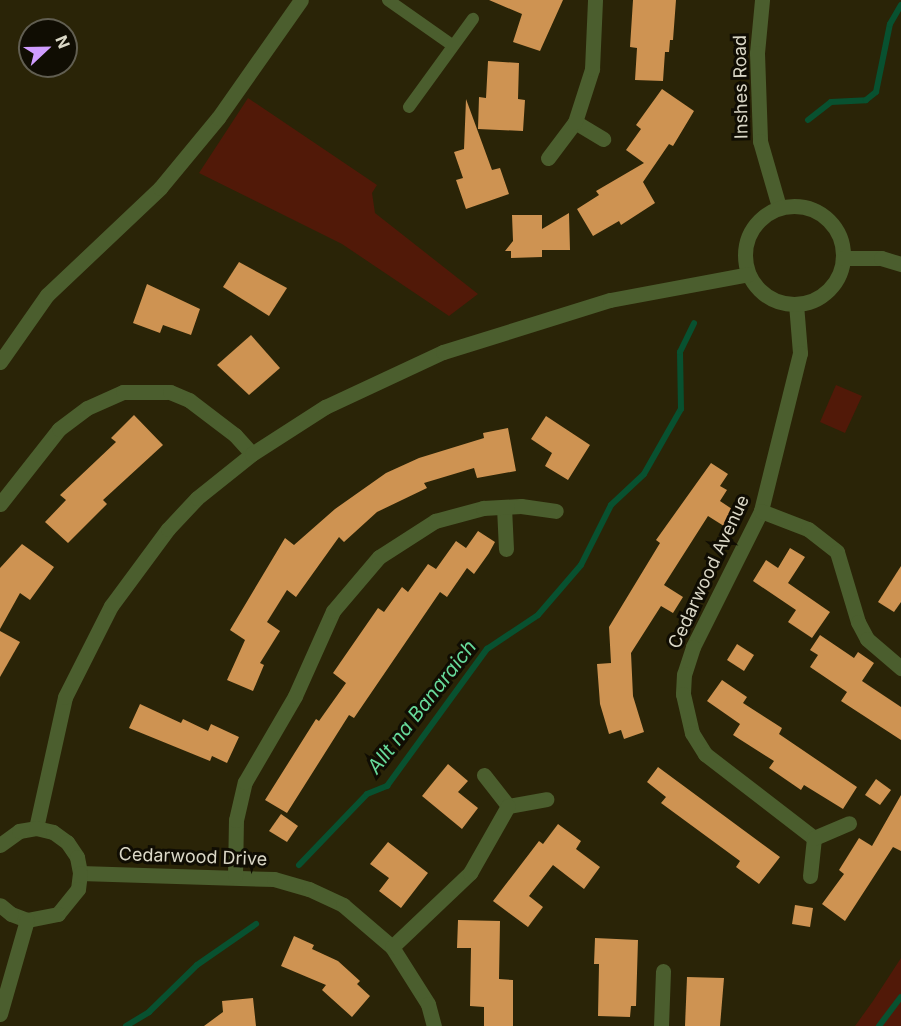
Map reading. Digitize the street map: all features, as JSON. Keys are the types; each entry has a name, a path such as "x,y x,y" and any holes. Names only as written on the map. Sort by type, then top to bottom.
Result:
{"street":[{"path":"0,362 48,295 160,188 218,118 302,0"},
{"path":"548,159 575,122 592,69 595,0"},
{"name":"Inshes Road","path":"762,0 757,53 760,141 779,207"},
{"path":"575,122 603,139"},
{"path":"795,205 825,216 841,242 843,258 836,278 823,294 796,304 768,296 749,274 745,258 750,234 765,215 779,207 795,205"},
{"path":"843,258 882,258 901,264"},
{"path":"36,828 65,697 111,606 168,529 197,498 252,454 342,398 443,352 610,300 749,274"},
{"name":"Cedarwood Avenue","path":"796,304 800,353 761,511 693,647 684,674 684,705 692,733 705,754 814,838"},
{"path":"0,504 59,429 87,408 123,392 149,390 189,400 235,435 252,454"},
{"path":"235,876 236,820 245,782 295,696 333,611 379,556 435,521 504,507 556,511"},
{"path":"504,507 506,549"},
{"path":"761,511 808,529 837,552 858,622 867,639 901,668"},
{"path":"484,775 508,806"},
{"path":"508,806 546,799"},
{"path":"392,947 470,873 508,806"},
{"path":"810,876 814,838 849,824"},
{"path":"0,845 19,831 36,828 53,832 67,842 77,857 80,873 78,889 64,909 43,920 27,920 11,914 0,905"},
{"name":"Cedarwood Drive","path":"80,873 235,876 274,879 309,889 344,905 392,947 428,1004 434,1026"},
{"path":"0,1014 27,920"},
{"path":"661,1026 663,971"}],"lane":[{"path":"388,0 452,45"},
{"path":"409,107 473,19"}],"shaded area":[{"path":"248,98 377,185 372,193 375,213 478,294 449,316 342,244 199,173"},
{"path":"836,385 862,396 845,433 820,422"},
{"path":"901,958 901,1026 855,1026 873,1001"}],"building":[{"path":"489,0 563,0 540,51 513,42 522,14"},
{"path":"633,0 676,0 673,40 670,40 669,52 665,52 663,81 635,80 637,48 630,47"},
{"path":"488,61 519,63 518,99 525,100 523,131 478,129 479,97 486,98"},
{"path":"662,89 694,111 673,146 669,144 643,182 655,203 621,225 619,221 593,236 577,209 599,195 596,191 644,163 626,150 641,129 636,125"},
{"path":"466,99 492,170 500,168 509,194 466,209 456,180 463,178 454,152 464,149"},
{"path":"569,213 570,250 542,250 542,257 511,258 511,251 505,251 513,241 512,215 542,215 542,229"},
{"path":"239,262 287,288 269,316 223,287"},
{"path":"147,284 200,309 191,335 163,325 160,333 133,323"},
{"path":"251,335 280,368 249,395 217,365"},
{"path":"134,415 163,445 103,500 107,504 68,543 45,522 66,500 60,495 116,442 111,438"},
{"path":"546,416 590,445 568,480 545,466 552,453 531,439"},
{"path":"508,428 516,471 477,478 474,468 424,483 427,488 377,512 344,542 339,537 296,597 287,590 267,622 280,631 260,663 264,665 253,691 227,680 245,640 230,630 285,538 294,545 335,509 386,473 419,458 484,438 483,433"},
{"path":"711,463 728,474 720,486 727,490 720,501 738,513 727,528 708,516 664,585 683,597 673,613 661,606 631,653 633,696 644,732 624,739 621,730 609,734 600,704 597,664 611,663 609,627 660,543 656,540"},
{"path":"478,531 495,542 489,553 474,574 467,568 447,597 440,592 354,718 349,715 287,813 265,800 316,719 319,721 346,683 333,673 378,608 384,612 402,587 408,592 428,564 436,569 456,541 466,548"},
{"path":"22,544 54,567 30,600 20,593 0,629 0,568"},
{"path":"790,548 805,557 788,583 830,612 812,638 788,622 796,610 753,581 766,560 778,568"},
{"path":"901,566 901,602 894,612 878,602"},
{"path":"0,631 20,642 0,677"},
{"path":"820,635 854,658 858,652 874,663 862,681 901,707 901,740 841,701 847,692 810,667 818,655 810,650"},
{"path":"737,644 754,655 744,671 727,660"},
{"path":"722,680 747,697 743,703 782,728 779,734 857,787 843,809 804,785 801,790 769,768 774,761 733,735 740,724 707,701"},
{"path":"140,704 181,723 183,719 208,731 211,724 239,737 227,763 212,756 210,761 129,728"},
{"path":"448,764 468,781 458,792 478,808 462,829 422,796"},
{"path":"658,767 780,857 759,884 736,867 740,861 661,803 666,797 647,782"},
{"path":"876,779 891,790 880,805 865,795"},
{"path":"901,795 901,851 893,847 845,921 822,904 844,874 839,870 859,838 872,846"},
{"path":"281,814 298,826 287,842 269,831"},
{"path":"558,824 581,841 576,849 600,867 584,889 553,865 529,896 543,907 528,927 493,901 539,841 543,844"},
{"path":"388,842 428,873 401,908 379,891 389,878 370,864"},
{"path":"795,905 813,908 810,927 792,924"},
{"path":"458,920 500,921 499,979 513,980 513,1026 484,1026 484,1007 470,1006 471,948 457,948"},
{"path":"294,936 314,945 312,949 338,961 360,981 357,984 370,996 352,1017 322,990 326,985 281,966"},
{"path":"595,938 638,940 636,1006 631,1006 630,1017 598,1016 599,964 594,964"},
{"path":"687,977 724,978 720,1026 685,1026"},
{"path":"253,998 256,1026 204,1026 223,1012 222,1001"}],"waterway":[{"name":"Allt na Banaraich","path":"808,120 831,102 866,100 876,92 890,24 901,5"},
{"name":"Allt na Banaraich","path":"299,865 367,794 387,786 487,649 538,615 581,565 611,505 644,474 681,409 680,352 694,323"},
{"name":"Allt na Banaraich","path":"126,1026 149,1012 197,965 256,924"},
{"path":"879,1026 901,997"}]}
